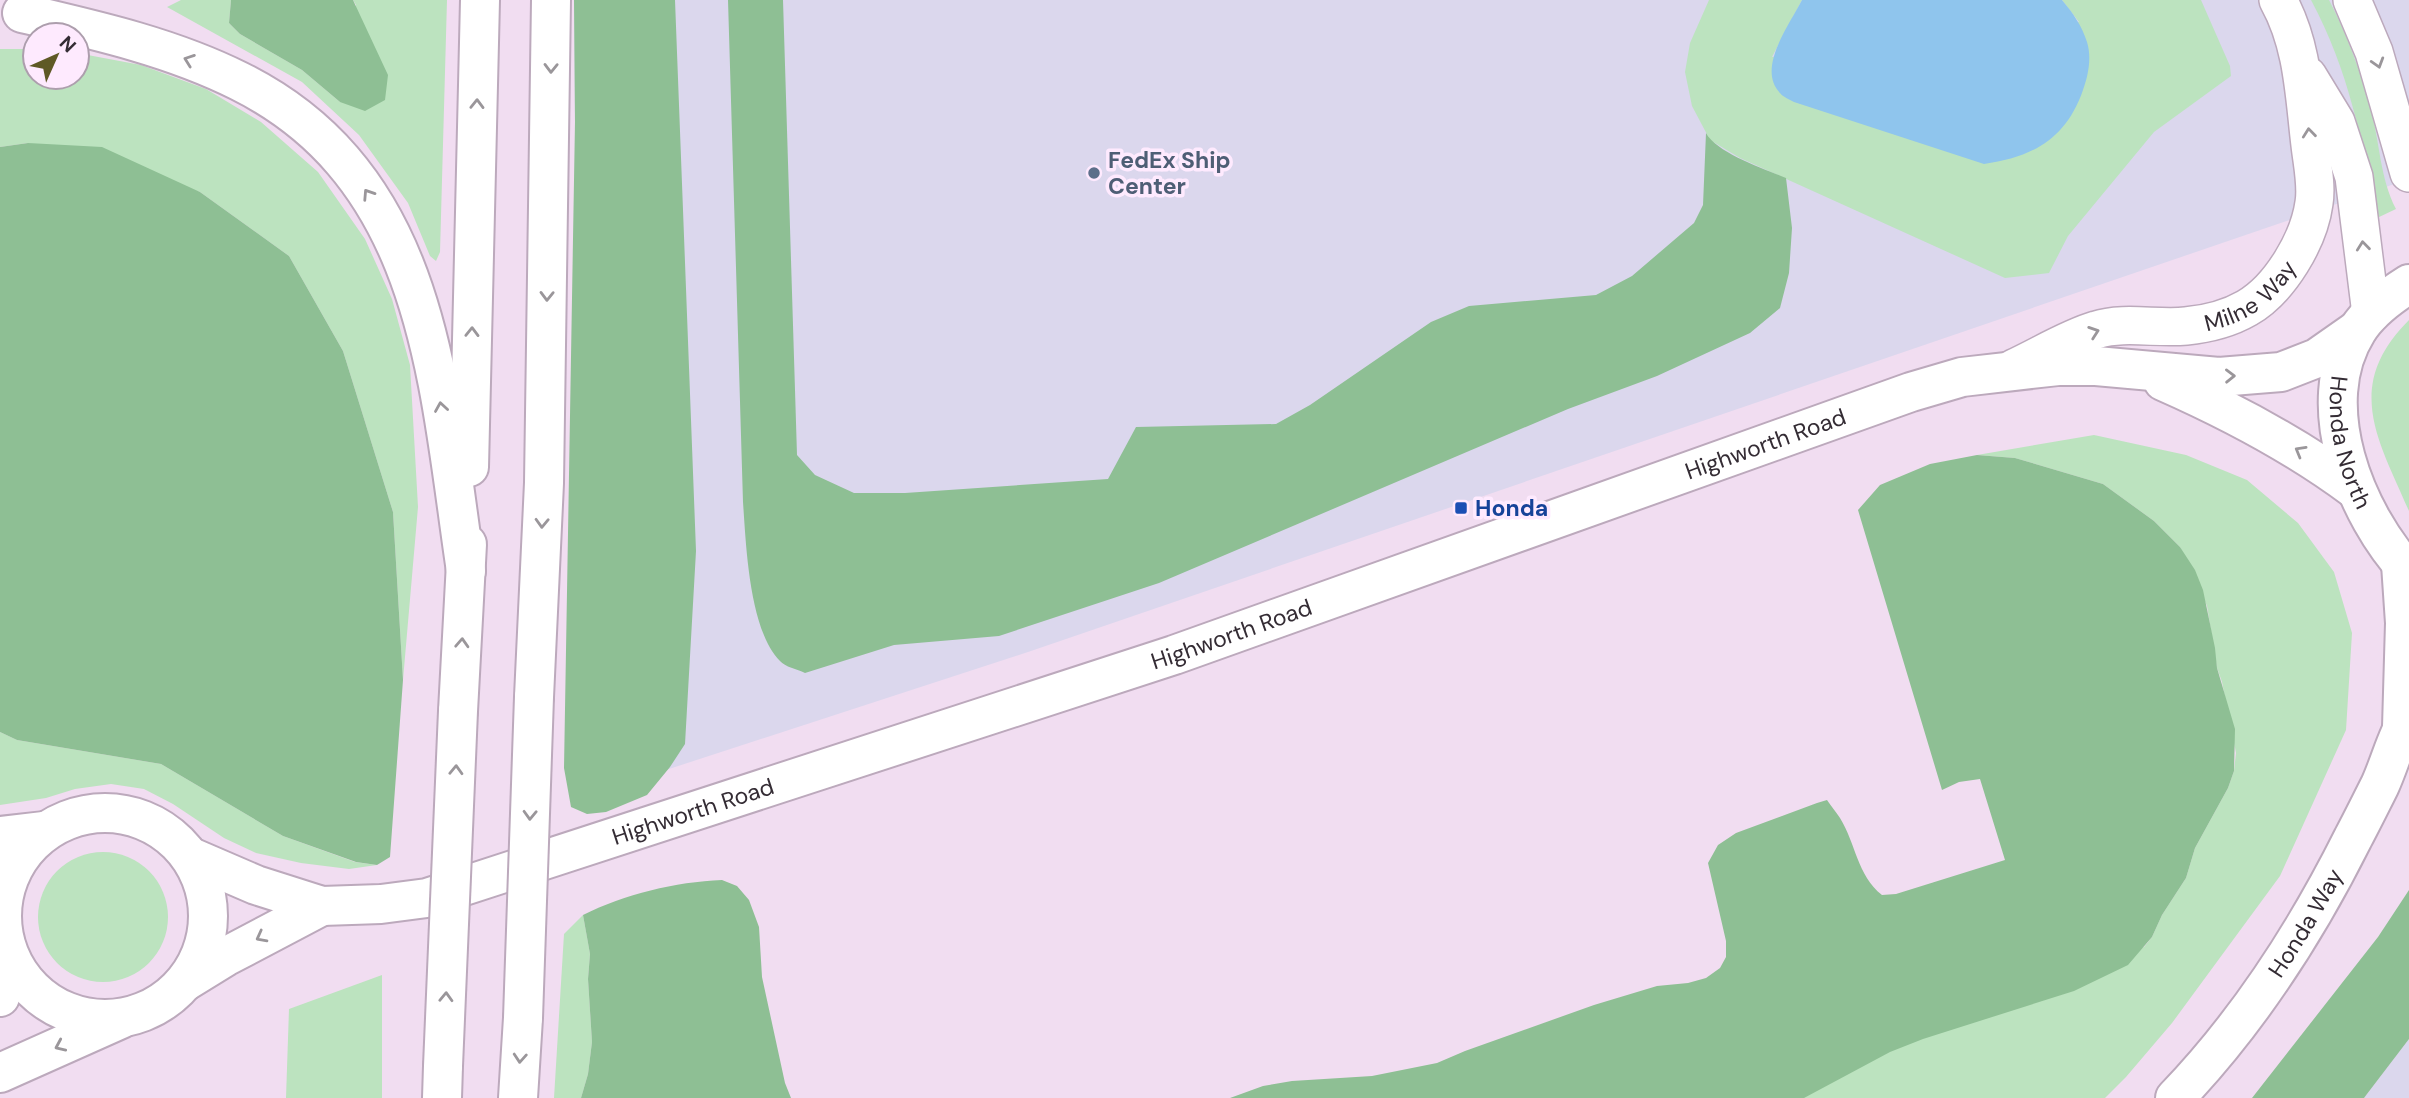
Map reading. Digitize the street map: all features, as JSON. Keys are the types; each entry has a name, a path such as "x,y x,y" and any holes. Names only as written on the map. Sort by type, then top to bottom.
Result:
{"main road":[{"path":"11,14 74,0"},
{"path":"442,1082 466,571 480,0"},
{"path":"518,1098 544,469 551,0"},
{"path":"11,14 141,44 239,81 295,116 343,161 361,182 397,245 415,292 434,360 466,571"},
{"name":"Honda North","path":"2405,568 2382,538 2356,490 2340,431 2336,394 2341,366 2364,322 2409,284"},
{"name":"Highworth Road","path":"191,857 256,885 322,906 381,904 415,899 479,882 1174,656 1911,392 1962,377 2058,366 2138,369 2219,377 2281,372 2317,358 2364,322"},
{"name":"Highworth Road","path":"2138,369 2200,397 2281,440 2314,459 2356,490"},
{"name":"Honda Way","path":"2175,1098 2264,990 2304,930 2380,785 2406,722 2405,568"},
{"path":"0,997 4,943 1,913 4,889 13,867 27,847 44,831 82,814 123,814 161,829 191,857 204,888 208,920 205,942 186,981 157,1006 121,1019 0,1073"},
{"path":"0,836 44,831"},
{"name":"Highworth Road","path":"186,981 225,957 322,906"},
{"path":"4,943 20,977 33,991 65,1012 92,1018 121,1019"}],"street":[{"name":"Milne Way","path":"2010,370 2096,330 2114,327 2183,326 2229,317 2249,307 2273,286 2295,258 2309,226 2315,201 2302,66 2293,35 2278,0"},
{"path":"2352,0 2374,52 2409,173"},
{"name":"Milne Way","path":"2302,66 2336,122 2354,177 2364,322"}],"shaded area":[{"path":"574,0 2409,0 2409,179 1028,652 580,798"},
{"path":"2409,1039 2409,1098 2364,1098 2367,1094"}],"green space":[{"path":"181,0 231,0 229,23 240,34 302,70 340,102 356,5 353,0 447,0 440,252 436,261 430,256 408,203 359,135 302,82 167,7"},
{"path":"231,0 353,0 388,75 385,100 365,111 340,102 302,70 240,34 229,23"},
{"path":"574,0 675,0 696,551 685,744 647,795 606,812 587,814 571,807 564,768 575,122"},
{"path":"728,0 783,0 797,455 815,475 854,493 905,493 1108,479 1136,427 1276,424 1310,405 1431,322 1469,306 1596,295 1632,276 1694,223 1703,205 1706,133 1730,154 1786,178 1792,228 1789,273 1780,308 1750,333 1657,376 1568,409 1159,583 999,636 894,645 805,673 782,663 770,647 755,608 748,563 743,502"},
{"path":"1709,0 1802,0 1772,57 2079,22 2062,0 2201,0 2230,66 2231,76 2154,132 2068,236 2049,273 2005,278 1740,158 1710,140 1692,106 1685,72 1690,43"},
{"path":"2311,0 2329,0 2348,40 2367,96 2383,173 2396,209 2377,218 2353,106 2335,53"},
{"path":"0,49 21,49 21,91 91,91 91,56 141,65 206,89 261,122 318,172 365,239 392,299 410,365 418,507 403,680 393,512 343,351 289,256 200,192 28,143 0,147"},
{"path":"28,143 102,147 200,192 289,256 343,351 393,512 403,680 390,857 377,865 356,862 283,836 161,764 17,740 0,732 0,147"},
{"path":"2409,320 2409,511 2378,436 2372,390 2377,368 2389,344"},
{"path":"2094,435 2186,455 2247,480 2298,523 2334,572 2352,633 2346,730 2280,876 2172,1023 2105,1098 1600,1098 2144,947 2152,937 2162,915 2186,878 2195,848 2228,788 2234,771 2236,753 2217,668 2207,606 2180,547 2154,521 2103,484 2015,458 1977,455"},
{"path":"1977,455 2015,458 2103,484 2154,521 2180,547 2195,570 2203,590 2217,668 2235,729 2234,771 2228,788 2195,848 2186,878 2162,915 2152,937 2128,965 2074,991 1890,1052 1804,1098 1230,1098 1263,1086 1292,1081 1372,1076 1437,1063 1594,1005 1657,986 1706,978 1720,968 1726,957 1726,941 1708,863 1718,845 1736,833 1817,803 1827,800 1845,828 1867,878 1882,895 1896,894 2005,860 1980,779 1959,782 1942,790 1858,510 1880,485 1930,464"},
{"path":"0,732 17,740 161,764 283,836 355,862 377,865 349,869 301,863 256,853 224,838 173,804 144,789 111,784 0,805"},
{"path":"103,852 128,857 149,871 163,892 168,917 163,942 149,963 128,977 103,982 78,977 57,963 43,942 38,917 43,892 57,871 78,857"},
{"path":"722,880 737,886 749,900 759,927 762,977 785,1083 791,1098 581,1098 588,1074 592,1042 588,979 590,954 583,915 651,890"},
{"path":"2409,890 2409,1039 2364,1098 2252,1098 2378,937"},
{"path":"583,915 590,954 588,979 592,1042 588,1074 581,1098 554,1098 564,934"},
{"path":"382,975 382,1098 286,1098 289,1009"}],"water":[{"path":"1802,0 2062,0 2077,20 2087,42 2089,61 2085,85 2067,121 2046,143 2018,156 1984,164 1794,102 1781,94 1774,83 1773,59 1783,33"}],"place":[{"name":"FedEx Ship Center","path":"1094,173"},
{"name":"Honda","path":"1461,508"}]}
